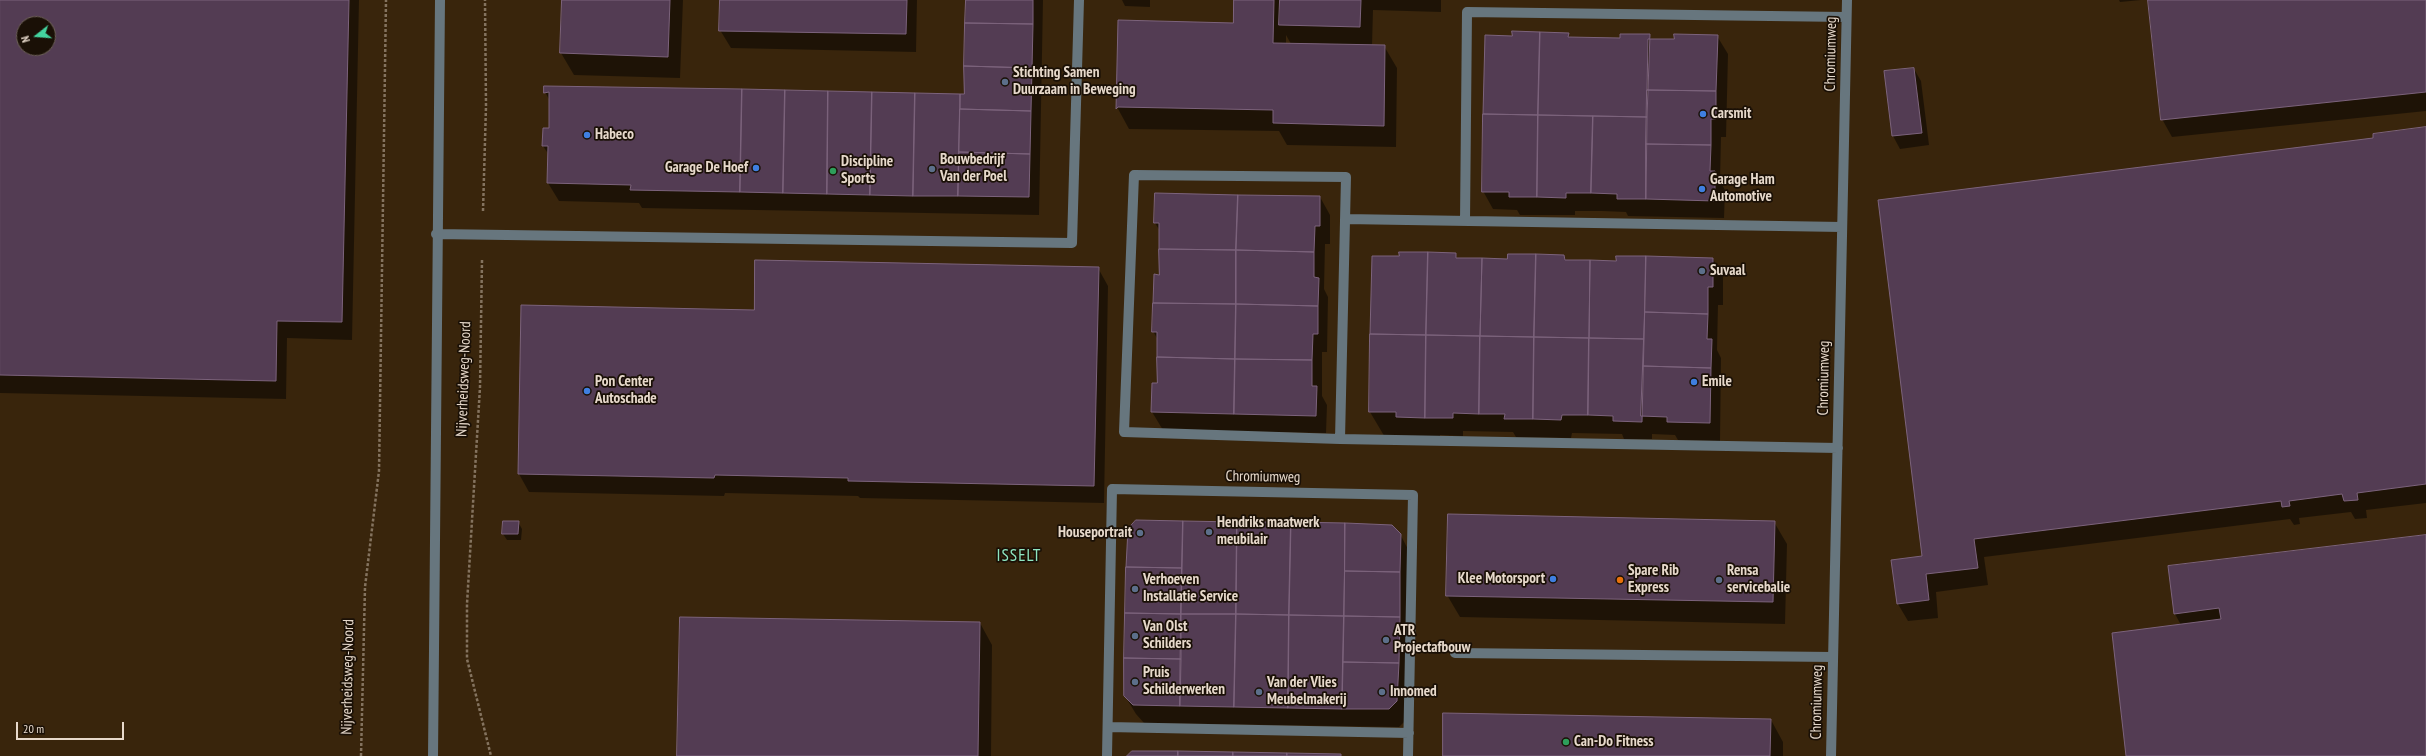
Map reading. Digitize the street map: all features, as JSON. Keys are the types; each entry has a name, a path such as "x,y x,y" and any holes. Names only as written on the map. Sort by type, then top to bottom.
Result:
{"street":[{"name":"Nijverheidsweg-Noord","path":"433,756 436,234 440,0"},
{"path":"436,234 1072,243 1079,0"},
{"name":"Chromiumweg","path":"1831,756 1847,0"},
{"path":"1465,221 1468,12 1846,17"},
{"path":"1340,439 1346,177 1134,176 1124,432 1340,439 1838,448"},
{"path":"1345,219 1842,227"},
{"name":"Chromiumweg","path":"1107,756 1112,489 1414,495 1408,756"},
{"path":"1455,653 1833,657"},
{"path":"1108,727 1409,733"}],"path":[{"name":"Nijverheidsweg-Noord","path":"361,756 365,587 379,471 386,0"},
{"name":"Nijverheidsweg-Noord","path":"485,0 486,106 480,387 467,604 467,659 491,756"}],"building":[{"path":"0,0 349,0 342,322 277,321 276,381 0,375"},
{"path":"562,0 670,0 668,57 560,53"},
{"path":"720,0 907,0 906,34 719,31"},
{"path":"966,0 1033,0 1033,24 965,23"},
{"path":"1234,0 1274,0 1273,43 1385,45 1384,126 1273,123 1273,110 1118,107 1116,109 1118,20 1233,23"},
{"path":"1280,0 1361,0 1360,27 1279,25"},
{"path":"2148,0 2426,0 2426,92 2161,120"},
{"path":"965,23 1033,24 1032,68 964,66"},
{"path":"1512,31 1540,32 1538,115 1483,114 1485,35 1512,36"},
{"path":"1540,32 1569,33 1568,37 1620,38 1620,34 1650,34 1647,117 1538,115"},
{"path":"1674,34 1718,35 1716,91 1647,90 1648,39 1674,39"},
{"path":"964,66 1032,68 1031,111 960,109 960,94 964,94"},
{"path":"1914,68 1922,133 1892,136 1884,71"},
{"path":"544,86 742,89 740,192 630,190 631,185 547,183 548,146 542,146 543,128 549,128 549,92 544,93"},
{"path":"742,89 785,90 783,193 740,192"},
{"path":"785,90 828,91 827,194 783,193"},
{"path":"1647,90 1716,91 1716,119 1711,119 1711,145 1646,144"},
{"path":"828,91 872,92 870,195 827,194"},
{"path":"872,92 915,93 913,196 870,195"},
{"path":"915,93 960,94 958,196 913,196"},
{"path":"960,109 1031,111 1030,154 959,152"},
{"path":"1483,114 1538,115 1537,197 1509,197 1509,192 1482,192"},
{"path":"1538,115 1593,116 1591,193 1566,193 1566,198 1537,197"},
{"path":"1593,116 1647,117 1646,199 1617,199 1617,194 1591,193"},
{"path":"2426,127 2426,484 2357,493 2358,500 2344,501 2342,494 2289,501 2290,506 2282,507 2281,501 1974,539 1978,568 1926,574 1929,600 1897,604 1891,560 1922,556 1878,200 2373,138 2373,134"},
{"path":"1646,144 1711,145 1710,171 1715,171 1715,201 1646,199"},
{"path":"959,152 1030,154 1029,197 958,196"},
{"path":"1155,193 1238,195 1236,250 1159,249 1159,223 1154,223"},
{"path":"1238,195 1320,196 1320,226 1315,226 1314,252 1236,250"},
{"path":"1159,249 1236,250 1236,304 1153,303 1154,274 1159,275"},
{"path":"1236,250 1314,252 1314,277 1319,278 1318,306 1236,304"},
{"path":"1399,252 1428,252 1426,335 1370,334 1372,256 1399,256"},
{"path":"1428,252 1456,253 1456,258 1482,258 1480,336 1426,335"},
{"path":"1508,254 1536,254 1534,337 1480,336 1482,258 1507,259"},
{"path":"1536,254 1564,255 1565,260 1590,260 1589,338 1534,337"},
{"path":"1616,256 1646,256 1644,339 1589,338 1590,260 1616,261"},
{"path":"1646,256 1713,258 1713,287 1708,287 1708,314 1645,312"},
{"path":"755,260 1099,267 1094,486 848,481 848,478 715,475 714,478 518,474 521,305 754,310"},
{"path":"1153,303 1236,304 1235,359 1157,357 1157,332 1152,332"},
{"path":"1236,304 1318,306 1318,334 1313,334 1312,360 1235,359"},
{"path":"1645,312 1708,314 1707,339 1712,339 1711,368 1643,366"},
{"path":"1370,334 1426,335 1425,418 1396,417 1396,412 1369,412"},
{"path":"1426,335 1480,336 1479,414 1453,413 1453,418 1425,418"},
{"path":"1480,336 1534,337 1533,419 1504,419 1505,414 1479,414"},
{"path":"1534,337 1589,338 1588,415 1562,415 1561,420 1533,419"},
{"path":"1589,338 1644,339 1642,422 1613,421 1613,416 1588,415"},
{"path":"1157,357 1235,359 1234,414 1151,412 1152,383 1157,383"},
{"path":"1235,359 1312,360 1312,386 1317,386 1316,416 1234,414"},
{"path":"1643,366 1711,368 1710,423 1667,422 1667,417 1641,416"},
{"path":"1448,514 1775,521 1773,602 1446,596"},
{"path":"1136,520 1183,521 1182,568 1126,567 1128,529"},
{"path":"503,521 519,521 518,534 502,534"},
{"path":"1183,521 1237,522 1236,614 1181,614"},
{"path":"1237,522 1291,522 1289,615 1236,614"},
{"path":"1291,522 1345,523 1344,616 1289,615"},
{"path":"1345,523 1392,525 1401,534 1400,572 1345,571"},
{"path":"2426,535 2426,756 2126,756 2112,633 2221,619 2219,608 2174,614 2168,566"},
{"path":"1126,567 1182,568 1181,614 1125,613"},
{"path":"1345,571 1400,572 1400,617 1344,616"},
{"path":"1125,613 1181,614 1181,659 1124,658"},
{"path":"1181,614 1236,614 1234,707 1180,706"},
{"path":"1236,614 1289,615 1288,708 1234,707"},
{"path":"1289,615 1344,616 1342,709 1288,708"},
{"path":"1344,616 1400,617 1399,663 1343,662"},
{"path":"680,617 980,622 978,756 677,756"},
{"path":"1124,658 1181,659 1180,706 1133,705 1124,696"},
{"path":"1343,662 1399,663 1397,701 1389,709 1342,709"},
{"path":"1443,713 1771,719 1770,756 1443,756"},
{"path":"1132,751 1178,751 1178,756 1127,756"},
{"path":"1178,751 1233,752 1233,756 1178,756"},
{"path":"1233,752 1287,753 1287,756 1233,756"},
{"path":"1287,753 1341,754 1341,756 1287,756"}],"place":[{"name":"Stichting Samen Duurzaam in Beweging","path":"1005,82"},
{"name":"Carsmit","path":"1703,114"},
{"name":"Habeco","path":"587,135"},
{"name":"Garage De Hoef","path":"756,168"},
{"name":"Bouwbedrijf Van der Poel","path":"932,169"},
{"name":"Discipline Sports","path":"833,171"},
{"name":"Garage Ham Automotive","path":"1702,189"},
{"name":"Suvaal","path":"1702,271"},
{"name":"Emile","path":"1694,382"},
{"name":"Pon Center Autoschade","path":"587,391"},
{"name":"Hendriks maatwerk meubilair","path":"1209,532"},
{"name":"Houseportrait","path":"1140,533"},
{"name":"Klee Motorsport","path":"1553,579"},
{"name":"Spare Rib Express","path":"1620,580"},
{"name":"Rensa servicebalie","path":"1719,580"},
{"name":"Verhoeven Installatie Service","path":"1135,589"},
{"name":"Van Olst Schilders","path":"1135,636"},
{"name":"ATR Projectafbouw","path":"1386,640"},
{"name":"Pruis Schilderwerken","path":"1135,682"},
{"name":"Van der Vlies Meubelmakerij","path":"1259,692"},
{"name":"Innomed","path":"1382,692"},
{"name":"Can-Do Fitness","path":"1566,742"}],"district":[{"name":"ISSELT","path":"1019,556"}]}
